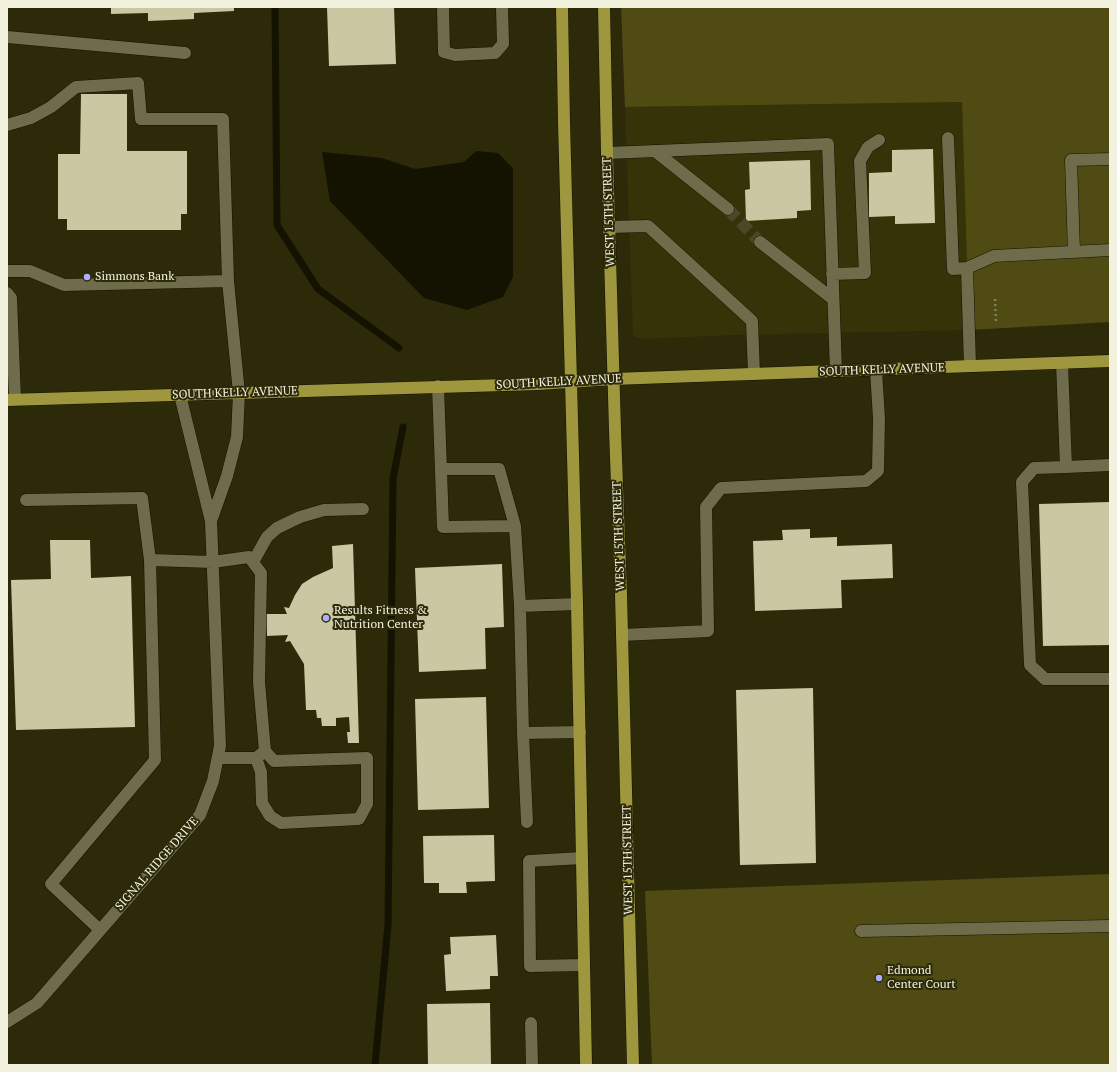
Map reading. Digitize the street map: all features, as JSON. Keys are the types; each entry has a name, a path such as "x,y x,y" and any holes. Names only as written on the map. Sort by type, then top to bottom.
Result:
{"main road":[{"path":"562,7 580,732 586,1065"},
{"name":"WEST 15TH STREET","path":"604,7 633,1065"},
{"name":"SOUTH KELLY AVENUE","path":"11,400 538,384 613,379 1110,361"}],"street":[{"path":"443,7 444,52 455,55 495,53 503,44 502,7"},
{"path":"7,37 185,53"},
{"name":"SIGNAL RIDGE DRIVE","path":"7,125 31,118 51,106 76,87 138,83 141,119 223,119 228,281 239,393 237,437 227,476 211,521"},
{"path":"948,138 952,269 967,268 994,256 1110,250"},
{"path":"832,274 864,273 860,160 868,147 879,140"},
{"path":"607,153 828,144 836,371"},
{"path":"655,151 728,208"},
{"path":"1074,252 1071,160 1110,159"},
{"path":"609,227 648,226 752,321 754,374"},
{"path":"760,242 833,299"},
{"path":"967,268 970,366"},
{"path":"7,271 30,271 64,285 228,281"},
{"path":"7,293 11,298 11,400"},
{"path":"1062,363 1066,467"},
{"path":"622,635 708,631 706,507 721,488 866,481 878,471 879,419 876,370"},
{"path":"438,386 443,527 515,526"},
{"name":"SIGNAL RIDGE DRIVE","path":"7,1022 37,1003 200,815 213,782 220,746 211,521 180,395"},
{"path":"1110,465 1034,468 1022,482 1030,665 1045,679 1110,679"},
{"path":"441,469 499,469 515,526 520,606 527,822"},
{"path":"26,500 142,498 150,560 155,760 51,884 100,930"},
{"path":"253,562 267,537 277,528 300,517 324,510 363,509"},
{"path":"150,560 213,562 249,557 261,572 259,682 261,755 261,772 262,803 270,816 281,823 360,819 367,804 367,758 274,761 261,755 218,758"},
{"path":"520,606 577,604"},
{"path":"523,734 580,732"},
{"path":"528,848 530,966 584,965"},
{"path":"528,861 582,858"},
{"path":"861,931 1110,926"},
{"path":"531,1022 532,1065"}],"path":[{"path":"996,299 996,323"}],"shaded area":[{"path":"621,7 1110,7 1110,322 969,330 962,102 625,107"},
{"path":"962,102 969,330 732,335 644,339 633,336 625,107"},
{"path":"476,151 498,153 513,168 513,277 503,297 467,310 424,298 330,201 322,152 382,158 415,169 464,162"},
{"name":"Edmond Center Court","path":"1110,874 1110,1065 652,1065 645,891"}],"building":[{"path":"111,7 234,7 234,11 194,13 194,19 148,21 148,13 111,14"},
{"path":"327,7 394,7 396,64 329,66"},
{"path":"81,94 127,94 127,151 187,151 187,214 181,214 181,230 67,230 67,219 58,219 58,154 80,154"},
{"path":"933,149 935,223 895,224 895,216 869,217 869,173 892,172 892,150"},
{"path":"810,160 811,210 797,211 797,218 746,221 745,190 750,189 749,162"},
{"path":"1110,502 1110,645 1043,646 1039,504"},
{"path":"810,529 810,538 837,537 837,546 892,544 893,578 841,580 842,608 755,611 753,541 783,540 782,530"},
{"path":"50,540 90,540 91,578 131,576 135,727 16,730 11,580 51,579"},
{"path":"353,544 359,743 348,743 347,732 350,732 349,717 336,718 336,726 322,726 321,718 317,718 316,710 306,710 304,664 290,641 285,642 288,635 267,636 266,614 287,614 284,607 289,608 302,584 333,568 332,546"},
{"path":"502,564 504,627 485,628 486,669 419,672 415,568"},
{"path":"813,688 816,863 740,865 736,690"},
{"path":"486,697 489,808 418,810 415,699"},
{"path":"494,835 495,881 466,882 467,893 439,893 439,883 424,883 423,836"},
{"path":"496,935 498,976 490,976 490,989 446,991 444,955 451,954 450,937"},
{"path":"490,1003 491,1065 428,1065 427,1004"}],"waterway":[{"path":"275,7 277,225 318,289 399,348"},
{"path":"375,1065 388,925 393,479 403,427"}],"tunnel":[{"path":"728,209 760,242"}],"place":[{"name":"Simmons Bank","path":"87,277"},
{"name":"Results Fitness & Nutrition Center","path":"326,618"},
{"name":"Edmond Center Court","path":"879,978"}]}
